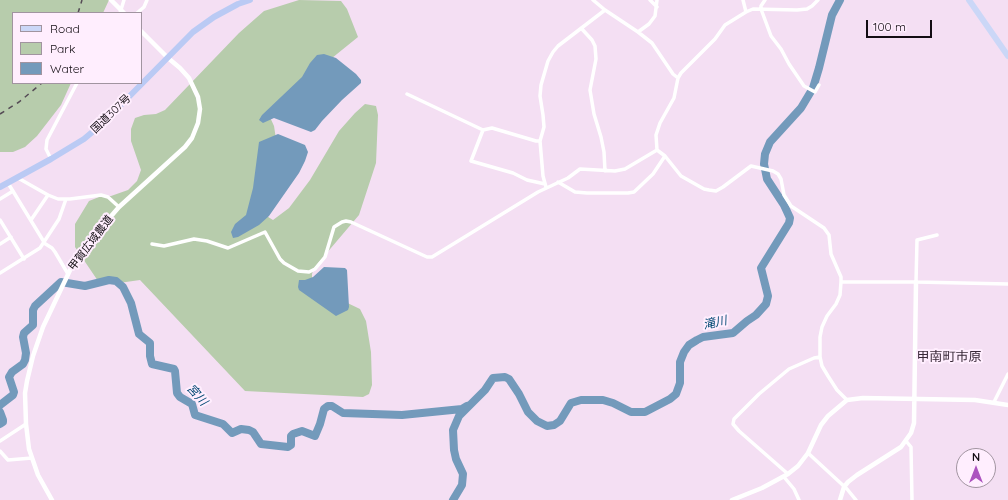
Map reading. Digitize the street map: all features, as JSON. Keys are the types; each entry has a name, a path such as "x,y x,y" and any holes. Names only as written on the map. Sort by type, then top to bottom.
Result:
{"highway":[{"name":"国道307号","path":"0,188 84,139 103,123 193,32 214,17 238,4 250,0"}],"main road":[{"path":"969,0 1008,56"}],"street":[{"path":"111,0 122,12"},
{"path":"122,12 124,0"},
{"path":"138,12 144,7 147,0"},
{"path":"593,0 652,43 678,78"},
{"path":"650,0 657,7"},
{"path":"638,32 649,24 655,16 657,0"},
{"path":"743,0 746,12"},
{"path":"765,0 761,6 771,36 806,88 815,92 819,85"},
{"path":"818,0 816,4 807,9 787,11 753,9 725,25 715,39 681,73 678,78 674,98 660,123 656,135 657,150 665,156 681,176 708,190 716,191 751,166 778,174 781,179 784,194 791,206 824,228 829,235 833,262 841,277 841,282 840,295 822,327 820,337 820,357 822,366 828,376 837,390 847,400"},
{"path":"546,186 543,176 540,141 544,127 540,96 541,85 548,61 558,46 605,10"},
{"path":"580,28 592,40 595,46 596,59 590,90 594,114 604,152 605,171"},
{"name":"甲賀広域農道","path":"52,500 38,475 32,458 29,449 26,424 25,393 31,363 43,327 67,275 93,237 119,207 185,147 197,128 200,108 196,90 185,73 142,32"},
{"path":"51,159 46,149 47,140 76,84"},
{"path":"407,94 483,130 492,128 540,141"},
{"path":"483,130 471,161 513,173 527,180 546,186"},
{"path":"152,244 164,246 194,239 207,241 228,248 265,232 284,264 298,271 309,272 315,269 325,257 334,227 346,221 427,257 432,257 546,186 558,182 580,169 615,171 625,168 657,150"},
{"path":"558,182 575,192 634,192 653,174 665,156"},
{"path":"18,178 58,199 95,195 105,196 112,199 119,207"},
{"path":"8,183 44,243 55,252 67,275"},
{"path":"0,200 13,191"},
{"path":"31,220 48,195"},
{"path":"0,272 24,259 40,248 59,219 66,199"},
{"path":"0,222 24,259"},
{"path":"840,500 844,487 857,475 901,447 911,433 914,423 916,240 937,235"},
{"path":"0,244 11,238"},
{"path":"841,282 1008,284"},
{"path":"799,500 786,476 738,431 733,424 734,420 759,394 789,369 814,358 820,357"},
{"path":"994,402 1008,374"},
{"path":"732,500 786,476 798,466 808,453 821,425 828,416 847,400 863,398 975,400 1008,405"},
{"path":"0,441 26,424"},
{"path":"906,441 911,447 912,500"},
{"path":"0,452 10,460 32,458"},
{"path":"808,453 856,500"}],"green space":[{"path":"0,0 109,0 103,12 12,12 12,84 71,84 61,105 37,136 25,147 13,152 0,152"},
{"path":"299,0 341,1 347,9 358,37 269,109 269,115 274,126 276,139 265,215 273,220 289,208 310,180 339,131 365,104 376,106 378,115 376,163 359,215 314,268 312,274 312,279 337,298 360,309 366,321 371,352 372,385 369,394 363,397 245,391 140,280 112,284 98,281 75,247 75,224 89,201 128,190 137,181 141,170 131,141 131,129 135,118 144,115 156,114 165,110 239,33 264,11"}],"water":[{"path":"324,54 336,58 356,74 361,80 361,83 342,100 315,130 311,132 274,118 263,123 259,120 262,115 302,77 310,63 317,55"},
{"path":"278,134 305,145 308,152 305,161 299,173 269,216 259,225 238,237 233,238 231,232 235,224 246,215 253,188 259,142"},
{"path":"324,267 345,268 347,270 349,307 348,310 336,316 299,290 298,287 299,280 305,280 313,277"}],"waterway":[{"name":"滝川","path":"453,500 462,485 463,474 456,459 453,430 459,416 485,390 493,378 505,377 509,379 528,412 537,421 547,426 554,425 560,421 571,403 581,400 603,400 631,412 645,412 670,399 676,394 680,383 680,362 689,345 703,337 733,333 756,315 766,304 768,296 761,268 789,223 790,218 784,205 767,179 764,164 765,154 770,142 801,108 813,88 832,15 840,0"},
{"name":"宮川","path":"0,405 13,395 14,392 9,377 12,372 23,364 25,360 26,353 23,337 24,333 33,325 33,310 35,306 61,282 85,286 109,280 116,281 123,287 131,303 139,334 150,343 150,356 152,364 174,369 177,393 180,397 192,404 195,415 223,424 232,433 241,429 249,430 253,432 261,444 288,447 291,445 291,436 293,434 302,431 315,436 324,409 328,406 332,406 343,413 402,415 462,409 467,406"},
{"name":"宮川","path":"0,412 3,420 0,424"}],"railway":[{"path":"78,12 82,0"},
{"path":"0,114 19,102 41,84"}],"district":[{"name":"甲南町市原","path":"949,357"}]}
